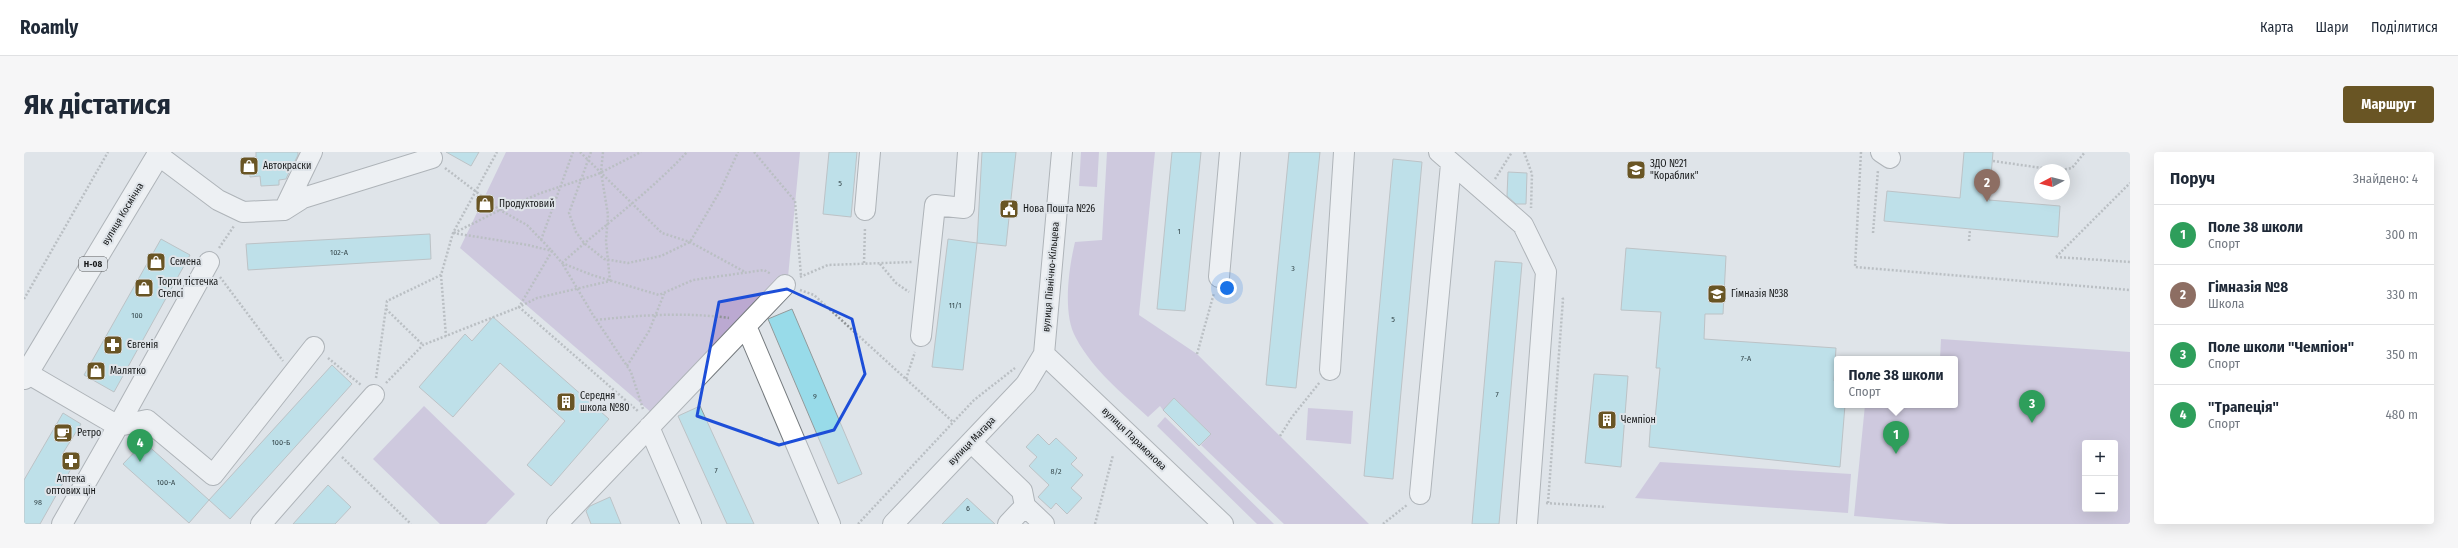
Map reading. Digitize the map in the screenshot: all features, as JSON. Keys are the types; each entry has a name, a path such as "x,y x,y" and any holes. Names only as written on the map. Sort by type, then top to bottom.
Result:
{"main road":[{"name":"вулиця Космічна","path":"25,375 159,153"}],"street":[{"path":"284,210 312,152"},
{"path":"865,210 870,152"},
{"path":"921,336 935,205 964,208 968,152"},
{"name":"вулиця Північно-Кільцева","path":"1044,354 1062,152"},
{"path":"1219,277 1230,152"},
{"path":"1330,370 1344,152"},
{"path":"159,153 218,200 243,212 284,210 303,198 432,158"},
{"path":"1445,158 1523,225 1546,272 1526,524"},
{"path":"1420,494 1445,158"},
{"path":"62,524 209,262"},
{"path":"564,521 648,422 793,281"},
{"path":"746,326 830,524"},
{"path":"25,375 118,426 147,420 213,475 314,347"},
{"name":"вулиця Магара","path":"893,524 1026,384 1044,354"},
{"name":"вулиця Парамонова","path":"1044,354 1223,524"},
{"path":"261,524 374,395"},
{"path":"648,422 691,524"},
{"path":"971,442 1022,491 1026,506 1044,524"},
{"path":"1008,524 1026,506"}],"path":[{"path":"24,299 108,152"},
{"path":"446,336 441,274 453,234 497,152"},
{"path":"541,240 573,152"},
{"path":"580,152 634,203 662,233 690,242 746,272"},
{"path":"591,152 579,181 569,213 576,232 584,243 604,259 628,263 662,256 690,242 720,191 738,152"},
{"path":"603,152 601,172 607,223 610,281"},
{"path":"453,234 500,210 601,172 641,152"},
{"path":"562,263 607,223 634,203 687,152"},
{"path":"754,152 795,201 793,281"},
{"path":"1479,188 1498,177 1512,152"},
{"path":"1524,152 1532,174 1530,210"},
{"path":"1861,152 1855,267 2130,290"},
{"path":"2070,168 2072,168 2085,152"},
{"path":"432,158 500,210 527,225 562,263 596,320 627,366 648,422"},
{"path":"1873,233 1883,159"},
{"path":"1993,161 2034,167"},
{"path":"2130,183 2056,257 2130,262"},
{"path":"864,264 865,210"},
{"path":"243,212 209,262 293,374"},
{"path":"1969,241 1970,229"},
{"path":"453,234 528,245 552,251"},
{"path":"519,307 552,251"},
{"path":"793,281 828,265 929,261"},
{"path":"562,263 610,281 659,295 692,280 764,270 793,281 814,295 953,422"},
{"path":"879,263 896,283 924,303"},
{"path":"374,395 387,301 441,274"},
{"path":"1197,354 1219,277"},
{"path":"374,395 423,345 519,307 537,298 610,281"},
{"path":"627,366 649,330 664,293"},
{"path":"519,307 648,422"},
{"path":"386,309 423,345"},
{"path":"596,320 655,314 707,315 730,318 746,326"},
{"path":"906,379 921,336"},
{"path":"314,347 374,395"},
{"path":"858,524 974,400 1018,365"},
{"path":"1280,436 1292,416 1330,370"},
{"path":"330,446 411,524"},
{"path":"1095,524 1113,455"},
{"path":"1383,524 1420,494"},
{"path":"1528,501 1606,508"}],"highlighted area":[{"path":"787,289 852,319 865,374 834,430 779,445 697,416 719,302"}],"shaded area":[{"path":"506,152 800,152 788,277 653,414 460,248"},
{"path":"1081,152 1099,152 1097,187 1079,186"},
{"path":"1107,152 1155,152 1139,315 1197,354 1369,524 1284,524 1201,445 1211,434 1174,398 1163,410 1160,406 1148,417 1099,371 1083,350 1076,338 1069,316 1069,277 1075,242 1102,240"},
{"path":"1941,339 2130,352 2130,524 1949,524 1854,516 1865,408 1958,408 1958,356 1940,356"},
{"path":"424,406 515,494 486,524 440,524 373,459"},
{"path":"1308,408 1353,411 1351,444 1306,440"},
{"path":"1165,417 1274,524 1257,524 1157,426"},
{"path":"1660,462 1851,474 1848,513 1635,498"}],"building":[{"path":"256,152 298,152 298,155 293,165 290,165 290,170 286,179 279,180 279,185 261,186 260,176 250,177 248,158 256,157"},
{"path":"446,152 479,152 471,166"},
{"path":"829,152 857,152 851,217 823,214"},
{"path":"982,152 1016,152 1006,246 977,243"},
{"path":"1172,152 1201,152 1185,311 1157,309"},
{"path":"1289,152 1320,152 1296,388 1266,385"},
{"path":"1964,152 1993,152 1989,200 2060,206 2058,237 1884,221 1887,191 1960,198"},
{"path":"1393,159 1422,162 1393,479 1364,476"},
{"path":"1508,172 1527,173 1526,204 1516,204 1507,196"},
{"path":"430,234 431,259 248,270 246,244"},
{"path":"161,239 190,255 114,392 84,375"},
{"path":"948,239 977,243 963,370 932,367"},
{"name":"Гімназія №38","path":"1626,248 1726,256 1723,314 1705,314 1704,339 1836,348 1836,356 1834,356 1834,408 1845,408 1840,467 1649,447 1651,418 1655,419 1660,368 1656,368 1661,312 1621,310"},
{"path":"1495,261 1522,263 1499,524 1472,524"},
{"path":"792,309 862,474 838,484 768,319"},
{"name":"Середня школа №80","path":"493,317 609,419 551,486 527,465 565,421 500,363 453,417 419,387 465,334 472,341"},
{"path":"332,365 352,384 230,519 209,500"},
{"name":"Чемпіон","path":"1594,374 1628,376 1621,467 1585,463"},
{"path":"1174,398 1211,434 1199,446 1163,410"},
{"path":"700,406 754,524 727,524 678,416"},
{"path":"63,413 81,424 63,453 76,460 40,524 24,524 24,480"},
{"path":"1038,434 1049,445 1056,438 1077,458 1071,464 1083,475 1071,488 1082,498 1067,514 1056,503 1051,509 1038,497 1049,485 1029,466 1037,457 1026,447"},
{"path":"144,442 209,500 189,523 123,464"},
{"path":"328,485 351,507 335,524 293,524"},
{"path":"610,497 621,524 591,524 586,511 590,506"},
{"path":"967,498 995,524 942,524"}],"place":[{"name":"Автокраски","path":"249,166"},
{"name":"ЗДО №21 \"Кораблик\"","path":"1636,170"},
{"name":"Гімназія №8","path":"1987,202"},
{"name":"Продуктовий","path":"485,204"},
{"name":"Нова Пошта №26","path":"1009,209"},
{"name":"Семена","path":"156,262"},
{"name":"Торти тістечка Стелсі","path":"144,288"},
{"name":"Гімназія №38","path":"1717,294"},
{"name":"Євгенія","path":"113,345"},
{"name":"Малятко","path":"96,371"},
{"name":"Середня школа №80","path":"566,402"},
{"name":"Чемпіон","path":"1607,420"},
{"name":"Поле школи \"Чемпіон\"","path":"2032,423"},
{"name":"Ретро","path":"63,433"},
{"name":"Поле 38 школи","path":"1896,454"},
{"name":"Аптека оптових цін","path":"71,461"},
{"name":"\"Трапеція\"","path":"140,462"}]}
